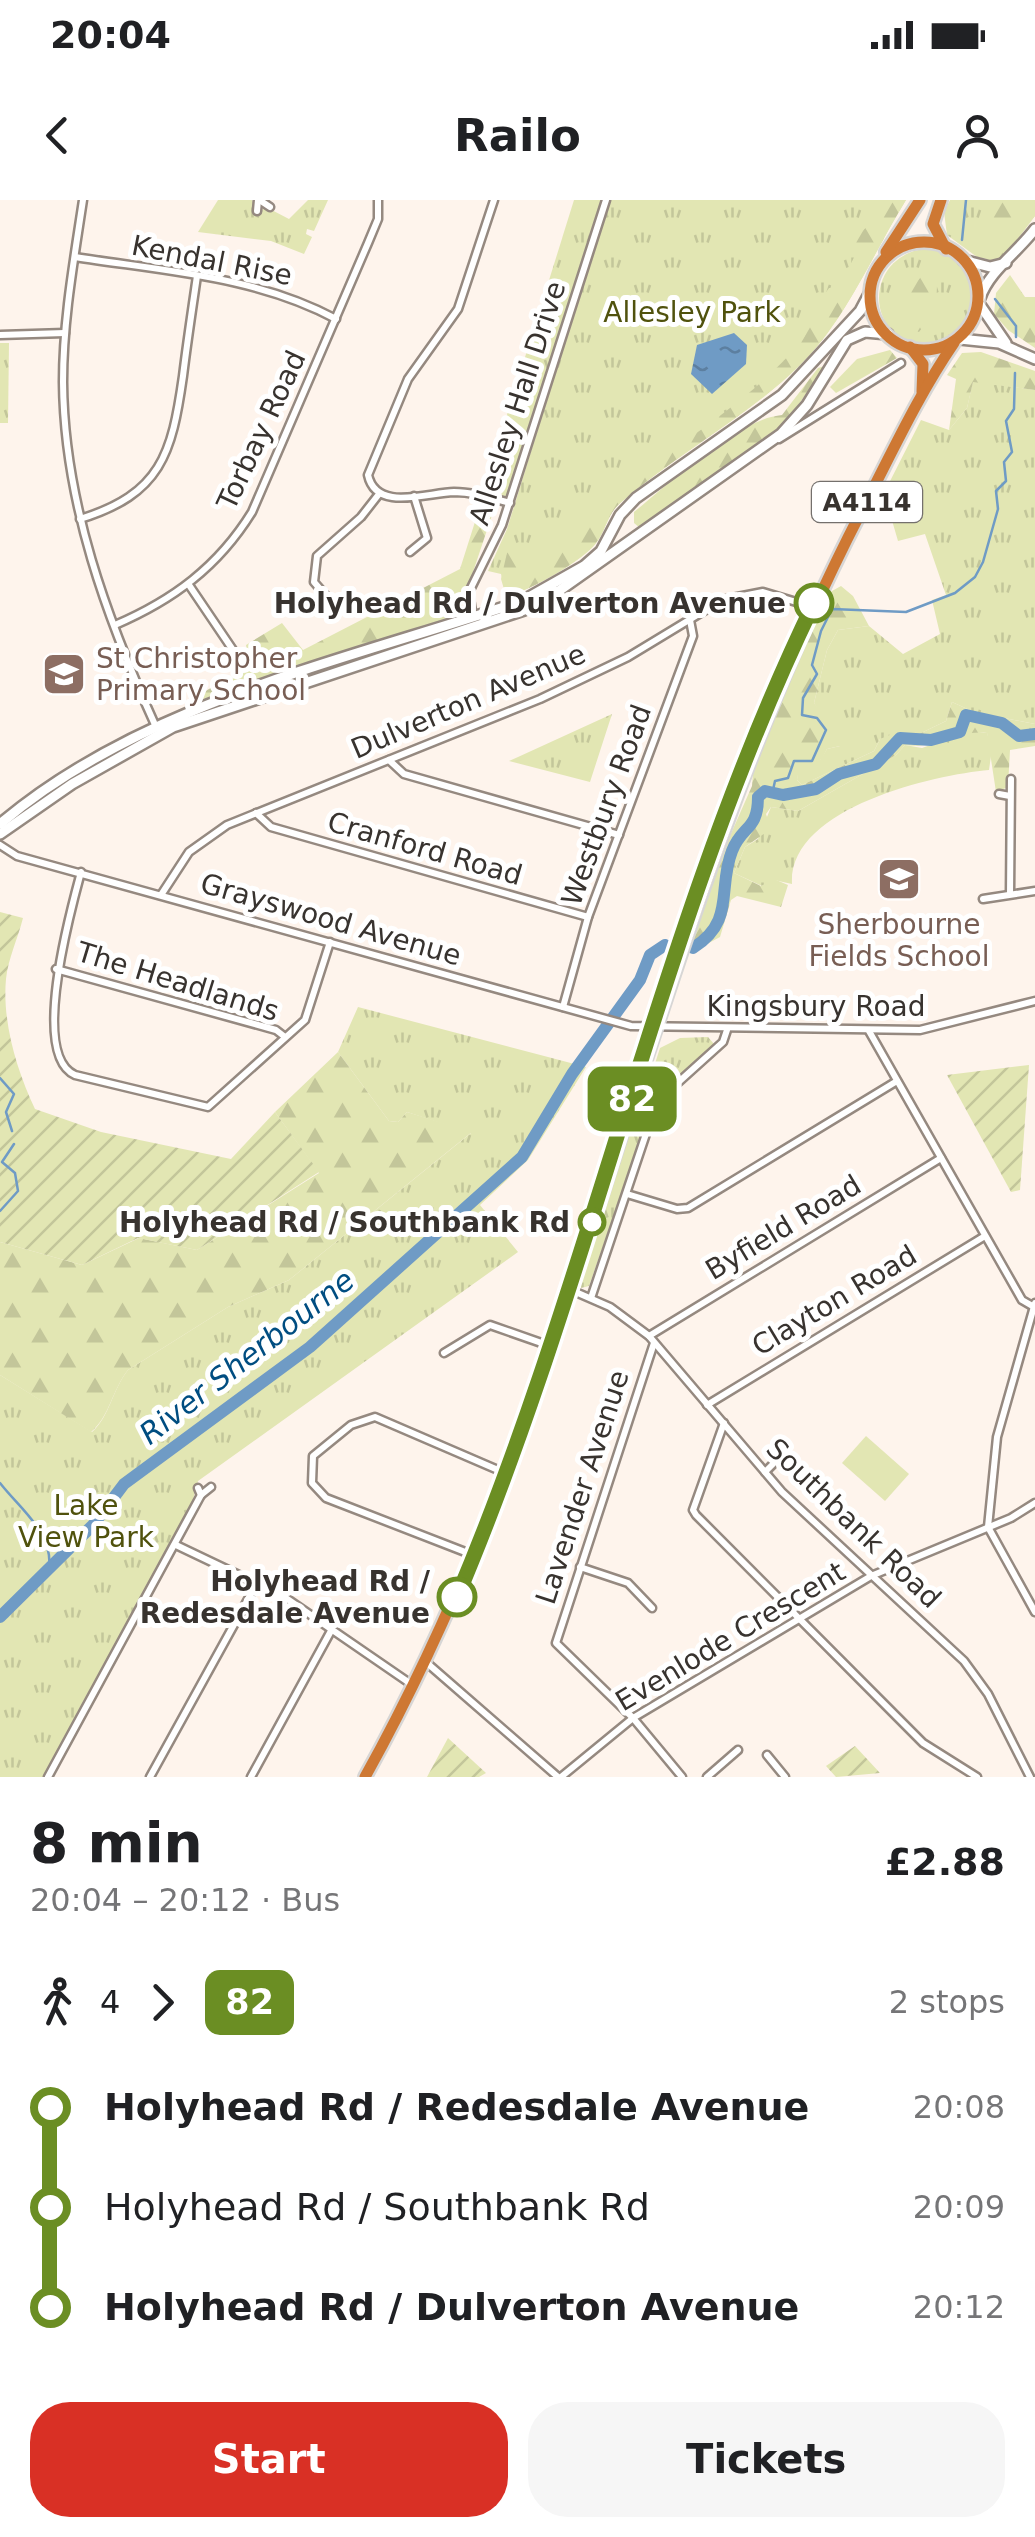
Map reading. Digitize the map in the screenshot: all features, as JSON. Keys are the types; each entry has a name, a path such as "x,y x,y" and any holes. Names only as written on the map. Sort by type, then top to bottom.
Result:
{"highway":[{"path":"920,200 882,260 869,294 874,315 888,334 910,347 923,364 921,396"},
{"path":"941,200 934,224 946,249"},
{"path":"882,260 909,244 946,249 963,260 980,301 975,322 957,341 910,347"},
{"name":"A4114","path":"365,1777 415,1687 506,1474 682,943 776,690 813,607 921,396 957,341"}],"main road":[{"path":"1035,229 990,277 980,301 996,333 1010,346 1035,359"},
{"path":"963,260 990,267 1008,262"},
{"path":"0,824 66,778 158,730 473,617 560,581 596,556 636,498 782,394 860,312 869,294"},
{"path":"325,671 524,610 631,543 764,448 807,405 848,340 865,332 888,334"},
{"path":"957,341 1010,346"},
{"path":"614,528 631,543"},
{"path":"0,834 158,730"}],"street":[{"path":"83,200 65,332 64,425 80,519 115,625 158,730"},
{"name":"Torbay Road","path":"115,625 188,584 226,549 252,512 378,219 378,200"},
{"path":"494,200 458,309 408,379 370,465 369,482 378,494 466,493 510,502"},
{"name":"Allesley Hall Drive","path":"473,617 470,592 510,502 606,200"},
{"path":"257,212 259,201 270,207"},
{"name":"Kendal Rise","path":"74,257 266,288 336,319"},
{"path":"80,519 127,500 162,462 174,430 197,276"},
{"path":"0,334 65,332"},
{"path":"764,448 901,363"},
{"path":"328,598 314,582 317,556 360,517 378,494"},
{"path":"410,552 427,538 414,496"},
{"path":"188,584 235,653"},
{"name":"Dulverton Avenue","path":"161,895 172,874 200,842 256,813 578,682 722,600 748,593 783,595 813,607"},
{"name":"Westbury Road","path":"563,1008 588,917 692,636 690,620"},
{"path":"389,760 404,774 618,835"},
{"path":"1010,894 1011,779"},
{"path":"998,794 1010,796"},
{"name":"Cranford Road","path":"256,813 271,827 588,917"},
{"name":"Grayswood Avenue","path":"0,844 16,856 563,1008 654,1029"},
{"path":"80,872 56,969 55,1010 62,1055 66,1070 75,1074 208,1107 307,1016 330,942"},
{"path":"983,899 1035,891"},
{"name":"The Headlands","path":"56,969 276,1030 286,1038"},
{"name":"Kingsbury Road","path":"654,1029 929,1030 1035,1001"},
{"path":"591,1298 644,1137 660,1103 723,1042 728,1030"},
{"path":"869,1030 1022,1300 1034,1305 997,1437 988,1527 1034,1610"},
{"path":"627,1194 677,1210 688,1208 897,1081"},
{"name":"Byfield Road","path":"652,1339 941,1158"},
{"name":"Clayton Road","path":"707,1405 985,1236"},
{"name":"Southbank Road","path":"570,1290 625,1316 652,1339 765,1472 976,1676 1030,1777"},
{"path":"444,1353 490,1326 551,1346"},
{"name":"Lavender Avenue","path":"652,1339 556,1643 632,1718 682,1777"},
{"path":"474,1556 326,1498 312,1483 313,1456 350,1426 375,1417 506,1474"},
{"path":"724,1424 694,1512 923,1743 977,1777"},
{"path":"765,1472 776,1461"},
{"path":"48,1777 176,1545 199,1491 211,1488"},
{"name":"Evenlode Crescent","path":"559,1777 632,1718 871,1576 1035,1503"},
{"path":"176,1545 257,1583 415,1687"},
{"path":"580,1566 628,1582 652,1608"},
{"path":"150,1777 257,1583"},
{"path":"251,1777 332,1629"},
{"path":"426,1663 559,1777"},
{"path":"707,1777 738,1750"},
{"path":"766,1756 785,1777"}],"green space":[{"path":"218,200 252,200 258,213 266,207 289,219 308,200 328,200 314,231 307,229 306,234 312,237 304,254 271,241 198,232"},
{"path":"574,200 601,200 506,498 483,492"},
{"name":"Allesley Park","path":"609,200 906,200 845,308 800,365 757,402 619,504 596,543 580,558 540,582 506,596 501,574 488,571 507,529"},
{"path":"891,200 906,200 845,308 800,365 757,402 619,504 596,543 580,558 540,582 506,596 501,579 509,544 554,551 604,504 603,499 732,407 779,365 804,338 829,288 838,288 858,250 854,244 858,237"},
{"path":"950,200 1035,200 1035,216 996,261 977,257 947,235 944,212"},
{"path":"993,200 1035,200 1035,216 1003,259 987,261 984,240"},
{"path":"928,249 947,253 962,264 973,279 977,298 973,317 962,332 947,343 928,347 909,343 894,332 883,317 879,298 883,279 894,264 909,253"},
{"path":"930,260 938,262 936,309 919,332 909,328 900,301"},
{"path":"1010,275 1025,297 1035,297 1035,348 1008,330 994,314 996,293"},
{"path":"0,343 9,343 8,423 0,423"},
{"path":"890,350 897,358 836,393 830,387 857,359"},
{"path":"981,352 1035,371 1035,390 973,382 967,408 949,430 956,379 947,375 962,353"},
{"path":"825,366 786,423 640,528 634,523 634,512 705,454 745,428 782,415 818,368"},
{"path":"973,381 1035,390 1035,724 974,712 952,702 946,721 917,735 880,739 874,751 802,785 797,780 798,768 821,759 827,749 840,746 814,703 827,650 838,630 869,626 903,654 940,634 932,600 946,595 925,534 898,541 884,493 921,420 949,430 967,408"},
{"path":"481,503 494,509 459,614 371,648 199,703 194,698 249,665 246,645 282,623 303,650 460,569"},
{"path":"841,586 853,596 869,626 838,630 827,650 814,703 828,720 840,721 848,737 840,746 827,749 822,759 799,769 797,780 802,785 874,751 880,739 902,730 917,735 946,721 952,702 974,712 1035,724 1035,746 1010,750 1008,787 996,792 987,733 976,733 926,745 905,745 896,755 798,811 771,807 766,814 771,829 745,847 734,873 761,886 774,879 788,885 781,907 737,896 731,900 720,937 696,950 693,939 714,872 752,786 754,760 812,626 832,591"},
{"path":"612,714 590,782 509,761 518,757"},
{"path":"970,731 987,733 992,749 989,770 901,788 838,816 813,835 797,857 792,884 774,880 762,886 734,873 745,847 758,839 771,807 798,811 896,755 905,745 922,748"},
{"path":"0,912 23,918 7,971 6,1012 17,1063 35,1109 101,1132 231,1159 275,1112 319,1172 197,1250 138,1238 82,1265 0,1242"},
{"name":"Lake View Park","path":"358,1007 586,1067 528,1160 480,1205 518,1252 198,1481 191,1507 43,1777 0,1777 0,1375 92,1432 128,1370 228,1307 289,1280 471,1133 407,1112 398,1122 389,1121 338,1052"},
{"path":"708,1037 714,1044 667,1088 649,1114 589,1286 581,1288 578,1282 634,1111 641,1107 660,1048 680,1038"},
{"path":"338,1052 389,1121 398,1122 407,1112 472,1132 289,1280 228,1307 128,1370 103,1418 91,1432 0,1375 0,1242 82,1265 139,1238 197,1250 319,1173 275,1112"},
{"path":"1029,1065 1020,1190 1011,1192 947,1075"},
{"path":"866,1436 909,1474 885,1501 842,1463"},
{"path":"448,1738 486,1773 479,1777 427,1777"},
{"path":"855,1746 880,1773 836,1777 826,1766"}],"water":[{"path":"734,333 747,345 746,364 712,394 691,374 697,345"}],"waterway":[{"path":"962,240 966,200"},
{"path":"995,299 1016,326 1016,337"},
{"path":"773,790 775,781 788,778 794,761 812,761 826,730 817,718 802,715 803,698 817,674 812,665 821,631 832,609 906,612 955,593 975,577 998,509 996,491 1006,481 1004,462 1012,452 1006,421 1014,409 1015,373"},
{"name":"River Sherbourne","path":"693,948 715,927 732,851 752,822 758,797 765,791 783,795 816,789 839,774 876,764 900,738 931,740 960,732 966,715 1002,723 1019,736 1035,734"},
{"name":"River Sherbourne","path":"0,1617 93,1525 124,1484 310,1347 522,1157 572,1074 640,980 650,955 665,945"},
{"path":"0,1078 14,1094 6,1112 12,1131"},
{"path":"0,1211 18,1191 15,1173 2,1162 14,1144"},
{"path":"0,1483 41,1533 49,1570"}],"bus line":[{"name":"82","path":"457,1597 529,1415 706,876 788,658 814,603"}],"place":[{"name":"Holyhead Rd / Dulverton Avenue","path":"814,603"},
{"name":"St Christopher Primary School","path":"64,674"},
{"name":"Sherbourne Fields School","path":"899,879"},
{"name":"Holyhead Rd / Southbank Rd","path":"592,1222"},
{"name":"Holyhead Rd / Redesdale Avenue","path":"457,1597"}]}
